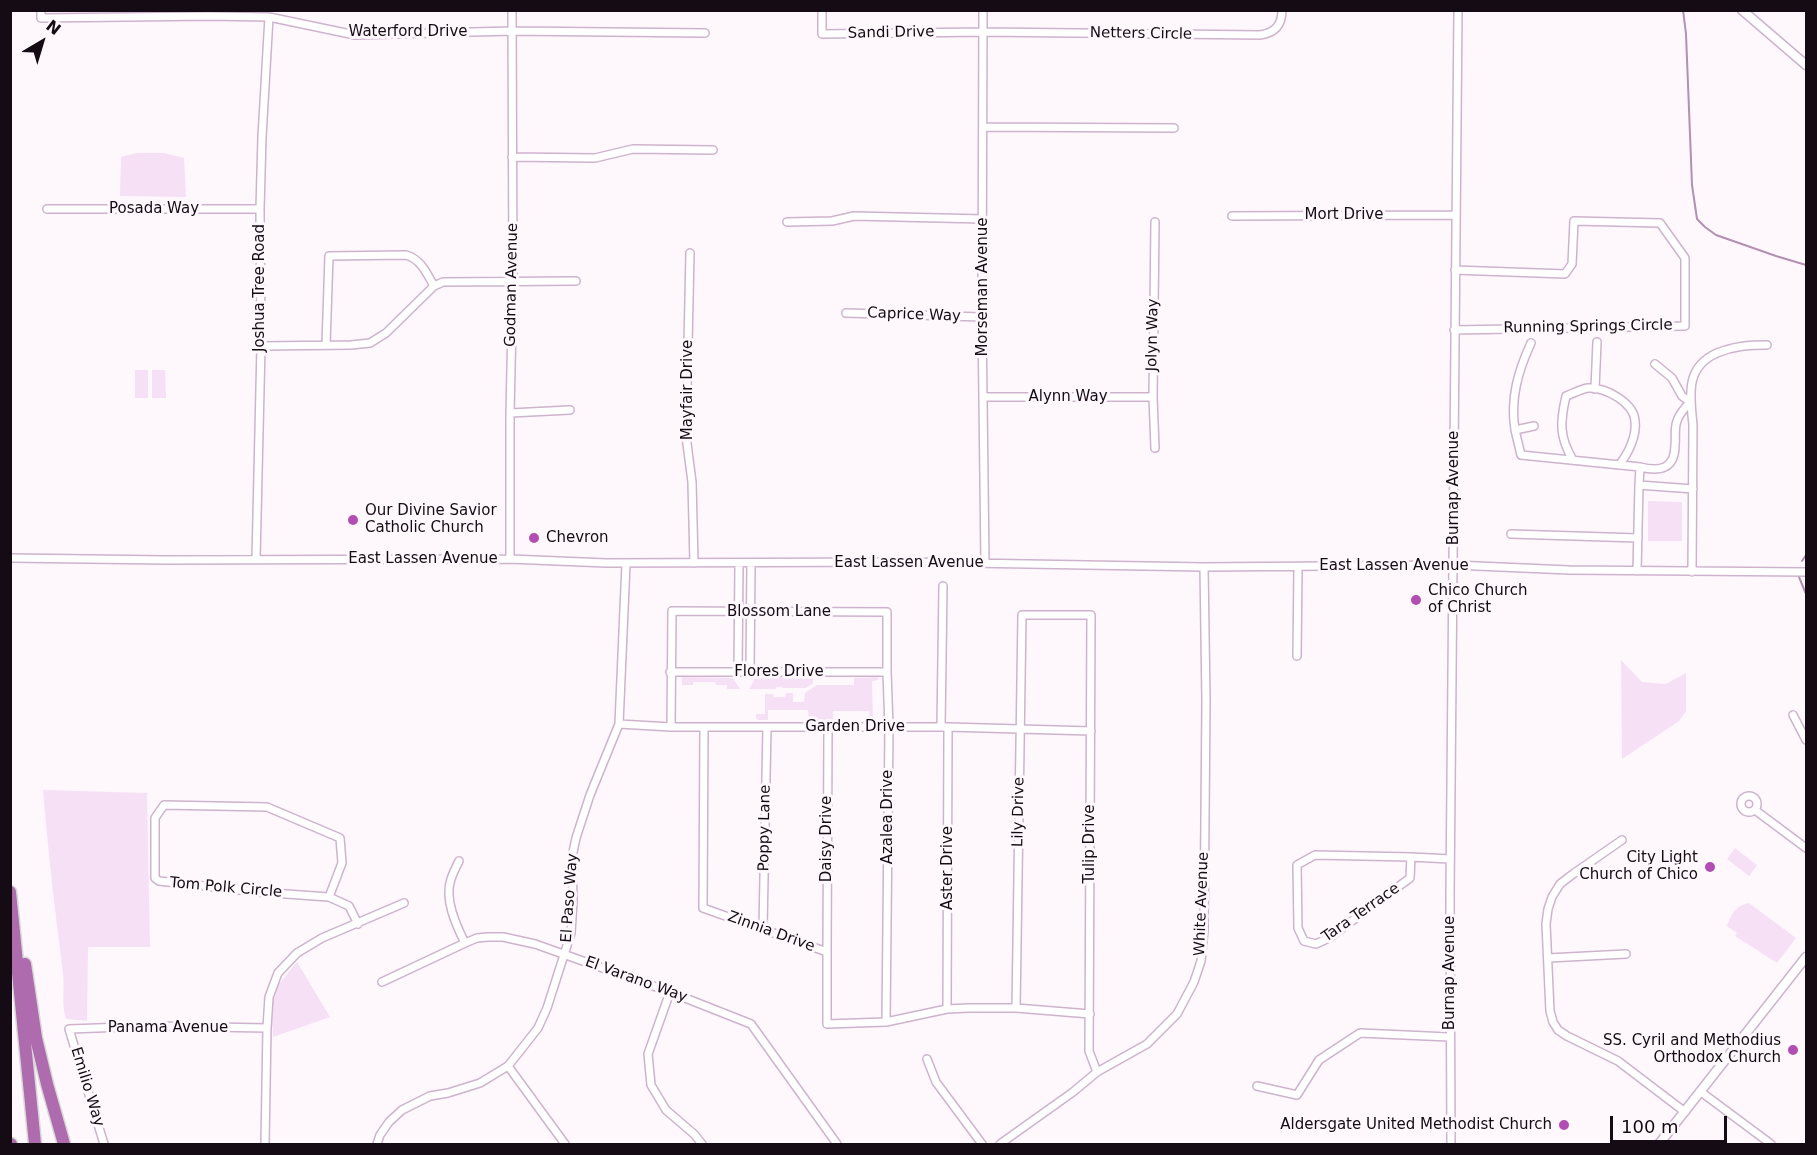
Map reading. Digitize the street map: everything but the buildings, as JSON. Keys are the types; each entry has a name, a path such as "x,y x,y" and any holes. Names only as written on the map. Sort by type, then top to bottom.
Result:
{"highway":[{"path":"10,892 35,1144"},
{"path":"13,918 20,927 36,1038 64,1144"}],"street":[{"name":"Godman Avenue","path":"510,559 513,280 512,10"},
{"name":"Sandi Drive","path":"822,10 822,34 983,32"},
{"name":"Morseman Avenue","path":"983,10 982,317 985,563"},
{"name":"Netters Circle","path":"983,32 1260,35 1277,28 1281,22 1282,10"},
{"name":"Burnap Avenue","path":"1451,1144 1450,859 1458,10"},
{"path":"1742,10 1806,65"},
{"name":"Waterford Drive","path":"41,14 209,13 269,17 355,34 512,31 705,33"},
{"name":"Joshua Tree Road","path":"256,559 261,346 260,209 269,17"},
{"path":"984,127 1174,128"},
{"path":"512,157 595,158 633,149 713,150"},
{"name":"Posada Way","path":"47,209 260,209"},
{"name":"Mort Drive","path":"1232,216 1455,215"},
{"path":"787,222 832,221 854,216 983,219"},
{"name":"Running Springs Circle","path":"1454,330 1685,326 1685,258 1660,223 1574,221 1572,264 1564,274 1455,270"},
{"name":"Jolyn Way","path":"1155,222 1153,397 1155,448"},
{"name":"Mayfair Drive","path":"690,253 686,436 692,482 694,563"},
{"path":"326,345 329,256 406,255 420,263 434,286"},
{"path":"261,346 370,343 386,333 434,286 443,282 576,280"},
{"name":"Caprice Way","path":"846,314 982,317"},
{"path":"1595,389 1597,342"},
{"path":"1531,343 1515,389 1512,412 1521,455 1661,470 1672,461 1675,453 1677,422 1690,402"},
{"path":"1692,572 1693,425 1690,402 1694,376 1702,361 1728,348 1767,345"},
{"path":"1655,364 1672,378 1682,396 1690,402"},
{"path":"1573,460 1564,444 1560,419 1566,396 1587,388 1609,392 1626,403 1636,420 1627,454 1619,465"},
{"name":"Alynn Way","path":"984,397 1153,397"},
{"path":"510,413 570,410"},
{"path":"1515,430 1534,426"},
{"path":"1637,571 1640,467"},
{"path":"1639,485 1693,489"},
{"path":"1511,534 1638,538"},
{"name":"East Lassen Avenue","path":"10,558 510,559 626,564 985,563 1204,567 1454,565 1569,570 1806,572"},
{"path":"738,672 739,563"},
{"path":"750,672 751,563"},
{"name":"El Paso Way","path":"378,1144 380,1135 389,1122 402,1110 430,1096 480,1083 508,1066 538,1028 547,1008 571,933 572,856 576,838 619,724 626,564"},
{"name":"White Avenue","path":"1000,1144 1097,1072 1147,1044 1177,1014 1194,982 1201,961 1204,930 1206,701 1204,567"},
{"path":"1297,656 1298,567"},
{"name":"Aster Drive","path":"944,586 947,1009"},
{"name":"Blossom Lane","path":"670,672 672,610 887,612"},
{"name":"Azalea Drive","path":"886,1022 889,728 886,672 887,612"},
{"name":"Lily Drive","path":"1016,1008 1022,615 1091,615"},
{"name":"Tulip Drive","path":"1091,615 1089,1051 1097,1072"},
{"path":"670,672 671,727"},
{"name":"Flores Drive","path":"670,672 886,672"},
{"path":"1793,715 1806,740"},
{"name":"Garden Drive","path":"619,724 671,727 945,727 1091,731"},
{"name":"Zinnia Drive","path":"704,727 703,908 827,951 827,1024 886,1022 947,1009 1016,1008 1090,1014"},
{"name":"Daisy Drive","path":"827,951 828,727"},
{"name":"Poppy Lane","path":"763,928 767,728"},
{"name":"Tom Polk Circle","path":"164,805 267,807 316,826 340,838 342,863 329,897 159,881 155,878 155,818 164,805"},
{"path":"1755,810 1806,848"},
{"path":"1622,840 1560,884 1552,897 1546,924 1550,1011 1558,1030 1618,1061 1685,1112"},
{"name":"Tara Terrace","path":"1411,857 1410,878 1329,938 1316,945 1304,941 1298,928 1297,865 1315,855 1411,857 1450,859"},
{"path":"459,861 450,880 449,893 456,925 465,943"},
{"path":"329,897 349,906 358,924"},
{"path":"265,1144 269,997 278,974 297,953 322,938 404,903"},
{"name":"El Varano Way","path":"382,982 465,943 488,937 535,944 670,992 751,1024 837,1144"},
{"path":"1548,958 1626,954"},
{"path":"1659,1144 1806,957"},
{"path":"670,992 648,1054 651,1085 666,1110 702,1144"},
{"name":"Panama Avenue","path":"69,1029 152,1026 267,1028"},
{"name":"Emilio Way","path":"69,1029 104,1144"},
{"path":"1257,1086 1297,1095 1319,1059 1359,1033 1449,1037"},
{"path":"927,1059 936,1082 982,1144"},
{"path":"508,1066 565,1144"},
{"path":"1701,1092 1771,1144"}],"shaded area":[{"path":"136,153 164,153 184,158 186,197 120,196 121,157"},
{"path":"135,370 148,370 148,398 135,398"},
{"path":"152,370 165,370 166,398 152,398"},
{"path":"1648,501 1682,502 1682,541 1648,541"},
{"path":"1621,660 1642,682 1666,684 1686,673 1686,711 1679,721 1622,759"},
{"path":"682,677 733,678 740,689 727,689 727,685 716,685 715,682 693,682 693,685 682,685"},
{"path":"756,677 813,677 813,683 806,688 749,689"},
{"path":"878,677 878,680 872,681 873,720 870,720 869,711 833,711 833,720 809,720 808,710 768,710 768,720 756,718 756,714 765,714 765,694 785,697 786,693 793,693 793,702 804,702 805,693 817,685 854,685 854,678"},
{"path":"43,790 147,793 150,947 88,947 87,1021 66,1019 65,1014 63,973"},
{"path":"1735,848 1757,865 1749,876 1727,859"},
{"path":"1749,903 1796,938 1777,963 1735,936 1737,933 1727,926 1735,911 1740,906"},
{"path":"297,962 330,1017 273,1037 271,1001 278,985"}],"waterway":[{"path":"1683,10 1692,185 1697,219 1716,235 1806,265"},
{"path":"1802,561 1806,555"},
{"path":"1799,577 1806,594"}],"place":[{"name":"Our Divine Savior Catholic Church","path":"353,520"},
{"name":"Chevron","path":"534,538"},
{"name":"Chico Church of Christ","path":"1416,600"},
{"name":"City Light Church of Chico","path":"1710,867"},
{"name":"SS. Cyril and Methodius Orthodox Church","path":"1793,1050"},
{"name":"Aldersgate United Methodist Church","path":"1564,1125"}]}
